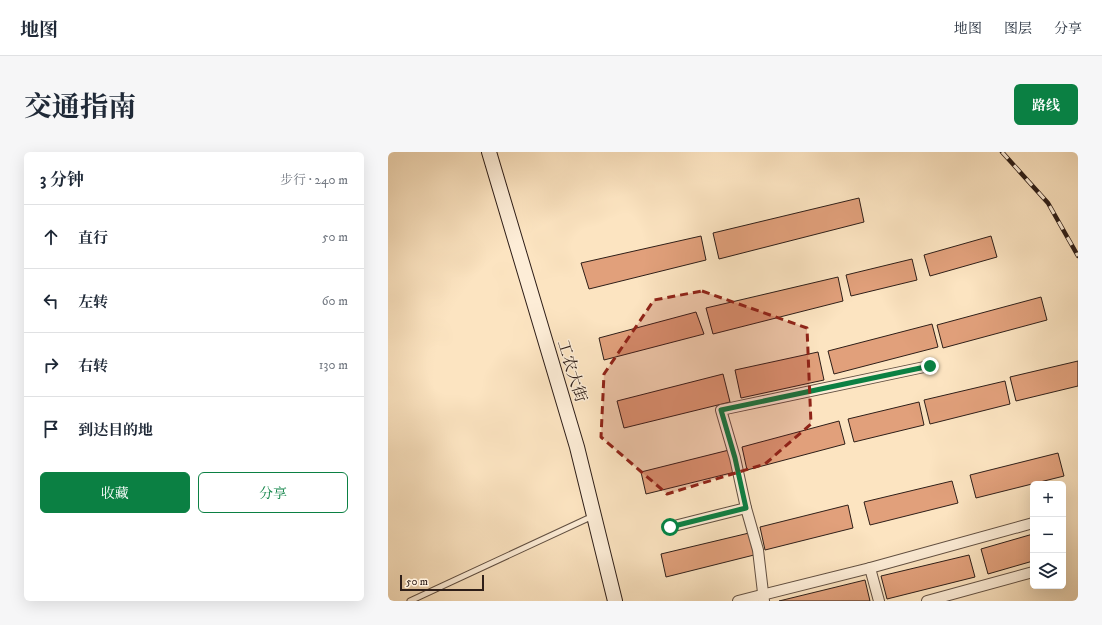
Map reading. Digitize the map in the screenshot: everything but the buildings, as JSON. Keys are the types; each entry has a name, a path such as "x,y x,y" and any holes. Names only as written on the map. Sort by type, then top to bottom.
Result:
{"main road":[{"name":"工农大街","path":"489,152 577,447 615,601"}],"street":[{"path":"764,598 758,550 746,508 735,458 721,410 930,366"},
{"path":"670,527 746,508"},
{"path":"738,601 764,598 1030,524"},
{"path":"870,568 879,601"},
{"path":"927,601 1030,573"}],"lane":[{"path":"410,601 594,515"}],"highlighted area":[{"path":"702,291 807,328 811,424 765,464 667,494 601,437 604,374 654,300"}],"railway":[{"path":"1002,152 1048,203 1078,256"}],"route":[{"path":"670,527 746,508 735,458 721,410 930,366"}]}
